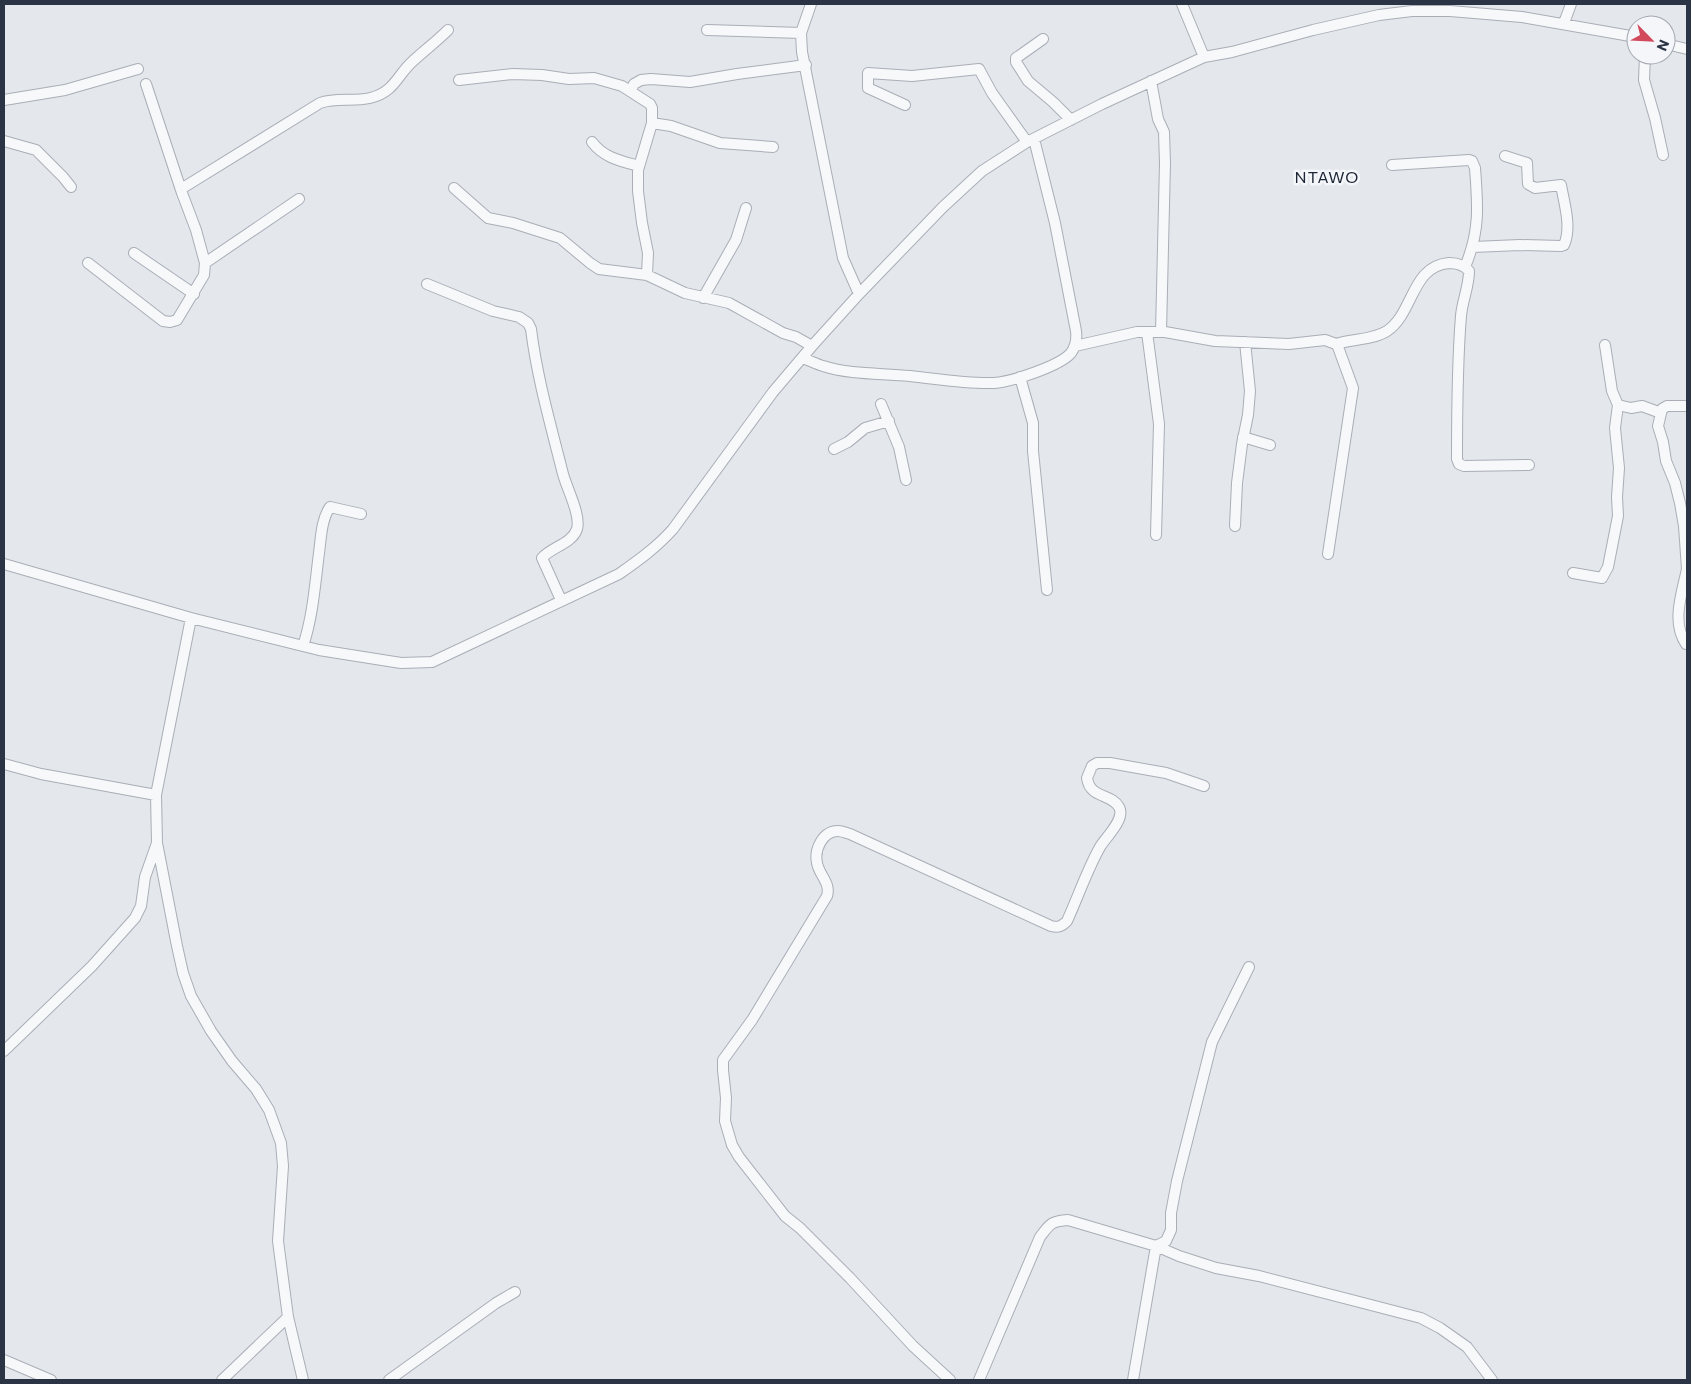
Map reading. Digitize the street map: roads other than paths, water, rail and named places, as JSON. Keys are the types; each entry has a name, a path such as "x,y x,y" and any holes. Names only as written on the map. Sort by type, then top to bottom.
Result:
{"street":[{"path":"811,4 801,33 801,45 843,258 860,294"},
{"path":"1182,4 1204,57"},
{"path":"1564,24 1571,4"},
{"path":"4,564 191,618 303,646 361,658 401,663 432,662 619,574 644,558 660,543 682,517 773,392 812,346 943,207 982,170 1071,120 1204,57 1232,52 1313,30 1379,15 1412,11 1450,11 1522,17 1626,36"},
{"path":"181,189 320,104 335,100 370,98 383,93 396,84 412,61 448,30"},
{"path":"707,30 801,33"},
{"path":"1043,39 1016,58 1016,62 1028,81 1071,120"},
{"path":"630,91 634,84 641,80 690,82 806,65"},
{"path":"1645,65 1644,80 1663,155"},
{"path":"4,100 65,90 138,68"},
{"path":"802,358 825,367 855,372 996,383 1052,366 1066,357 1075,346 1076,331 1055,223 1031,141 992,93 979,69 912,76 868,74 868,88 905,105"},
{"path":"459,80 513,74 542,75 569,79 594,78 622,86 650,104 652,108 652,123 640,166 638,190 648,253 648,275"},
{"path":"1151,81 1158,118 1164,132 1161,332"},
{"path":"88,263 163,321 170,322 177,320 204,275 205,263 196,230 146,84"},
{"path":"652,123 670,126 720,142 773,147"},
{"path":"4,141 36,150 63,177 70,188"},
{"path":"592,142 598,150 613,158 640,166"},
{"path":"1473,248 1520,245 1561,246 1566,241 1568,235 1561,185 1535,188 1528,184 1527,163 1505,156"},
{"path":"1392,165 1472,161 1476,168 1478,217 1473,248 1465,267"},
{"path":"454,188 488,218 513,223 560,238 590,264 599,269 648,275 685,293 729,304 812,346"},
{"path":"205,263 299,199"},
{"path":"703,298 736,240 746,208"},
{"path":"134,253 194,294"},
{"path":"1075,346 1137,332 1161,332 1215,341 1289,344 1324,340 1336,344 1377,336 1397,323 1417,285 1427,271 1439,264 1452,263 1465,267 1469,271 1469,281 1461,310 1457,367 1457,459 1464,466 1529,465"},
{"path":"427,284 493,311 519,317 528,323 531,328 538,374 564,476 578,519 578,527 572,537 547,552 542,558 561,600"},
{"path":"1147,332 1159,424 1156,535"},
{"path":"1235,526 1237,483 1250,391 1245,342"},
{"path":"1328,554 1352,388 1346,366 1336,344"},
{"path":"1573,573 1602,578 1608,567 1618,516 1619,468 1615,428 1618,405 1612,391 1605,345"},
{"path":"1020,377 1033,423 1033,451 1047,590"},
{"path":"881,404 900,446 906,480"},
{"path":"1618,405 1631,408 1642,406 1661,413"},
{"path":"1686,644 1680,635 1678,616 1687,569 1686,543 1680,503 1675,483 1666,461 1658,426 1662,409 1667,406 1687,406"},
{"path":"834,449 848,442 865,428 889,421"},
{"path":"1243,437 1270,445"},
{"path":"303,646 309,629 326,512 330,507 361,514"},
{"path":"191,618 156,795 157,843 177,946 191,996 216,1038 232,1061 256,1089 269,1110 281,1143 283,1166 278,1241 288,1318 303,1380"},
{"path":"950,1380 913,1346 850,1278 800,1228 785,1216 739,1157 732,1145 725,1121 724,1060 752,1020 827,896 828,886 817,863 816,853 822,839 830,833 839,831 850,834 1057,927 1067,921 1100,846 1118,821 1121,812 1119,806 1090,788 1087,778 1092,766 1097,763 1110,762 1166,773 1204,786"},
{"path":"4,764 41,774 156,795"},
{"path":"4,1051 92,966 135,918 141,906 147,870 157,843"},
{"path":"1156,1246 1166,1241 1171,1230 1171,1213 1177,1181 1212,1042 1249,967"},
{"path":"979,1380 1040,1237 1056,1221 1068,1220 1156,1246 1216,1268 1258,1276 1421,1318 1440,1328 1467,1347 1492,1380"},
{"path":"1133,1380 1156,1246"},
{"path":"389,1380 496,1303 515,1292"},
{"path":"222,1380 288,1318"},
{"path":"4,1360 51,1380"}],"district":[{"name":"NTAWO","path":"1327,176"}]}
